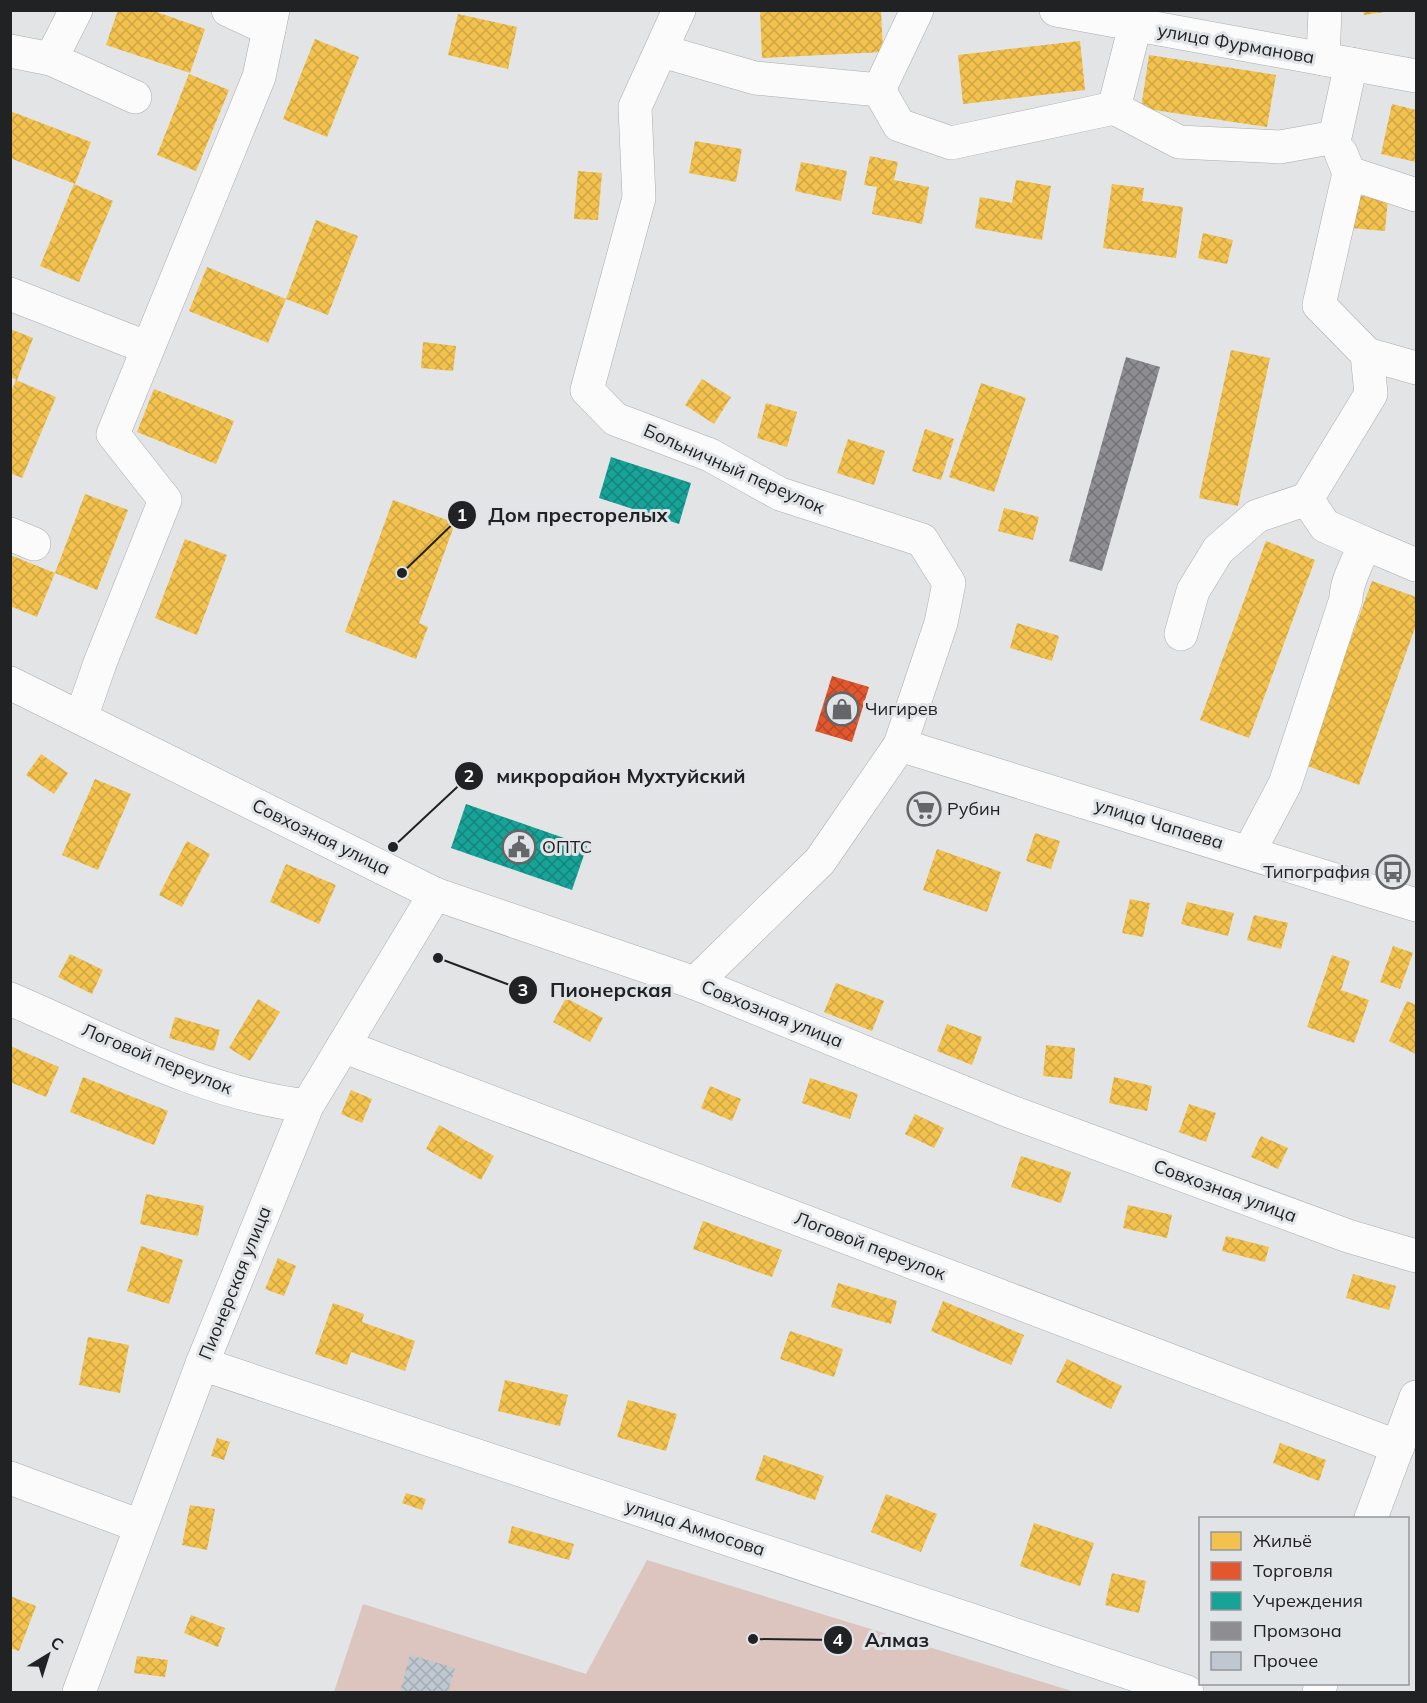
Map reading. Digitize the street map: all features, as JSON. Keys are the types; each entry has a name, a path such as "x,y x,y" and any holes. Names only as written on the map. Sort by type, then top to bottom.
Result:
{"street":[{"path":"51,59 76,10"},
{"path":"81,718 100,663 165,500 113,434 259,77 271,20 228,10"},
{"name":"Больничный переулок","path":"678,10 662,51 635,107 639,198 587,390 615,419 710,455 780,494 922,540 949,584 941,623 900,745"},
{"path":"879,90 917,10"},
{"name":"улица Фурманова","path":"1056,10 1135,18 1416,76"},
{"path":"1324,10 1337,61 1335,138 1349,173 1319,305 1367,354 1416,368"},
{"path":"1114,108 1135,18"},
{"path":"10,51 51,59 135,97"},
{"path":"662,51 755,78 879,90"},
{"path":"879,90 898,125 951,143 1114,108 1179,142 1280,147 1335,138"},
{"path":"1349,173 1416,195"},
{"path":"10,294 148,348"},
{"path":"1181,634 1193,591 1218,550 1257,516 1306,499 1371,394 1367,354"},
{"path":"1306,499 1325,526 1416,565"},
{"path":"1249,852 1285,784 1346,599 1346,583 1358,566 1365,543"},
{"name":"Совхозная улица","path":"10,683 435,894 695,983 1009,1111 1348,1236 1416,1256"},
{"path":"695,983 820,861 900,745"},
{"name":"улица Чапаева","path":"900,745 1416,905"},
{"name":"Пионерская улица","path":"79,1692 202,1364 307,1106 435,894"},
{"name":"Логовой переулок","path":"10,999 189,1076 270,1102 307,1106"},
{"name":"Логовой переулок","path":"343,1046 1398,1446"},
{"name":"улица Аммосова","path":"202,1364 1187,1692"},
{"path":"1371,1517 1416,1397"},
{"path":"10,1478 140,1526"}],"shaded area":[{"path":"647,1560 1075,1692 334,1692 363,1604 586,1674"}],"building: Жильё":[{"path":"118,10 151,10 205,29 190,73 106,45"},
{"path":"760,10 881,10 883,52 762,58"},
{"path":"1363,10 1385,10 1385,12 1364,15"},
{"path":"458,14 517,27 508,69 448,55"},
{"path":"315,39 359,57 327,137 283,119"},
{"path":"1080,41 1085,90 963,104 958,55"},
{"path":"1149,55 1276,75 1267,127 1141,108"},
{"path":"189,74 229,90 196,171 157,155"},
{"path":"1392,104 1416,110 1416,162 1381,154"},
{"path":"10,111 91,142 75,184 10,158"},
{"path":"695,141 742,149 736,182 689,173"},
{"path":"870,156 898,162 894,180 929,187 922,224 872,214 877,187 864,185"},
{"path":"801,162 847,171 841,201 795,191"},
{"path":"578,171 602,173 598,220 574,219"},
{"path":"1016,180 1051,186 1042,240 975,228 980,197 1012,203"},
{"path":"74,184 113,201 79,282 40,266"},
{"path":"1112,184 1144,188 1142,201 1183,207 1176,258 1103,248"},
{"path":"1354,195 1388,199 1385,231 1351,228"},
{"path":"316,220 358,236 328,315 286,299"},
{"path":"1203,233 1233,240 1227,264 1198,258"},
{"path":"207,267 286,299 268,343 189,311"},
{"path":"10,329 33,338 17,380 10,377"},
{"path":"423,342 456,346 453,371 421,368"},
{"path":"1231,350 1270,358 1238,506 1199,498"},
{"path":"702,379 731,397 714,424 685,405"},
{"path":"16,380 56,397 22,478 10,473 10,394"},
{"path":"981,383 1026,398 994,492 949,477"},
{"path":"154,389 234,421 216,464 137,432"},
{"path":"766,403 797,412 787,447 757,438"},
{"path":"925,429 954,439 941,480 912,471"},
{"path":"848,439 885,451 874,485 837,473"},
{"path":"85,494 128,510 97,590 55,573"},
{"path":"393,500 455,523 419,623 428,627 416,659 345,632"},
{"path":"1004,508 1039,517 1033,540 998,531"},
{"path":"185,539 227,555 197,635 155,618"},
{"path":"1266,541 1315,560 1249,738 1200,720"},
{"path":"10,555 55,573 37,617 10,606"},
{"path":"1372,581 1416,597 1416,625 1359,785 1305,765"},
{"path":"1017,623 1059,636 1052,661 1010,648"},
{"path":"41,754 68,773 54,794 26,775"},
{"path":"95,779 131,794 98,870 62,855"},
{"path":"1035,833 1060,841 1051,869 1026,861"},
{"path":"187,841 210,854 182,907 159,895"},
{"path":"937,849 1001,872 987,912 923,890"},
{"path":"286,864 336,885 319,924 270,902"},
{"path":"1130,899 1150,903 1143,937 1122,933"},
{"path":"1187,902 1234,913 1228,936 1181,924"},
{"path":"1254,915 1288,923 1281,949 1247,940"},
{"path":"1393,946 1413,953 1400,989 1380,982"},
{"path":"70,954 103,970 92,994 58,977"},
{"path":"1332,955 1350,961 1341,990 1369,1000 1354,1043 1307,1027"},
{"path":"836,983 884,1001 872,1031 824,1012"},
{"path":"566,998 603,1018 590,1042 553,1022"},
{"path":"258,999 280,1012 250,1061 229,1048"},
{"path":"1407,1001 1416,1005 1416,1054 1389,1041"},
{"path":"175,1017 220,1030 214,1051 169,1038"},
{"path":"947,1024 982,1037 972,1065 937,1051"},
{"path":"1046,1045 1075,1048 1072,1079 1043,1076"},
{"path":"10,1046 59,1067 46,1097 10,1082"},
{"path":"83,1077 168,1111 154,1145 70,1112"},
{"path":"1114,1077 1152,1086 1147,1111 1109,1103"},
{"path":"810,1078 858,1094 850,1119 802,1103"},
{"path":"710,1086 741,1099 732,1121 701,1108"},
{"path":"351,1090 372,1099 362,1123 341,1114"},
{"path":"1189,1104 1216,1113 1206,1142 1179,1132"},
{"path":"915,1114 944,1128 934,1148 905,1134"},
{"path":"439,1125 494,1156 481,1180 426,1149"},
{"path":"1261,1136 1288,1148 1278,1169 1251,1157"},
{"path":"1021,1156 1071,1172 1061,1203 1011,1187"},
{"path":"146,1194 204,1206 198,1236 140,1224"},
{"path":"1128,1205 1172,1215 1167,1238 1123,1228"},
{"path":"703,1221 782,1250 772,1277 693,1249"},
{"path":"1226,1236 1269,1247 1265,1262 1222,1251"},
{"path":"141,1246 183,1260 169,1304 127,1291"},
{"path":"278,1258 296,1266 284,1296 265,1289"},
{"path":"1353,1274 1396,1286 1389,1310 1346,1298"},
{"path":"838,1283 897,1301 891,1324 831,1307"},
{"path":"943,1301 1024,1335 1011,1365 931,1331"},
{"path":"333,1303 364,1314 362,1322 415,1341 405,1371 351,1352 347,1365 315,1354"},
{"path":"790,1331 843,1349 834,1377 780,1359"},
{"path":"88,1337 129,1345 120,1393 79,1385"},
{"path":"1067,1359 1122,1386 1111,1409 1056,1382"},
{"path":"505,1380 568,1395 560,1426 498,1411"},
{"path":"628,1400 677,1414 666,1451 617,1437"},
{"path":"217,1438 230,1442 224,1460 211,1456"},
{"path":"1280,1443 1326,1460 1319,1481 1273,1463"},
{"path":"764,1455 824,1476 815,1500 755,1480"},
{"path":"406,1493 426,1499 422,1510 402,1503"},
{"path":"886,1494 937,1514 921,1552 871,1532"},
{"path":"190,1505 215,1509 207,1550 182,1545"},
{"path":"1034,1523 1094,1543 1080,1586 1020,1566"},
{"path":"512,1526 574,1544 569,1560 508,1543"},
{"path":"1112,1573 1146,1581 1139,1613 1105,1605"},
{"path":"10,1596 36,1606 19,1651 10,1648"},
{"path":"191,1615 225,1628 218,1647 184,1633"},
{"path":"137,1656 168,1660 165,1677 134,1673"}],"building: Торговля":[{"name":"Чигирев","path":"832,676 869,687 852,742 815,731"}],"building: Учреждения":[{"path":"611,457 691,483 679,524 599,498"},
{"name":"ОПТС","path":"466,804 587,846 572,890 451,848"}],"building: Промзона":[{"path":"1126,357 1160,367 1102,571 1069,561"}],"building: Прочее":[{"path":"410,1655 455,1668 448,1692 400,1692"}],"place":[{"name":"Дом престорелых","path":"402,573"},
{"name":"Чигирев","path":"842,709"},
{"name":"Рубин","path":"924,809"},
{"name":"микрорайон Мухтуйский","path":"393,847"},
{"name":"ОПТС","path":"519,847"},
{"name":"Типография","path":"1393,872"},
{"name":"Пионерская","path":"438,958"},
{"name":"Алмаз","path":"753,1639"}]}
